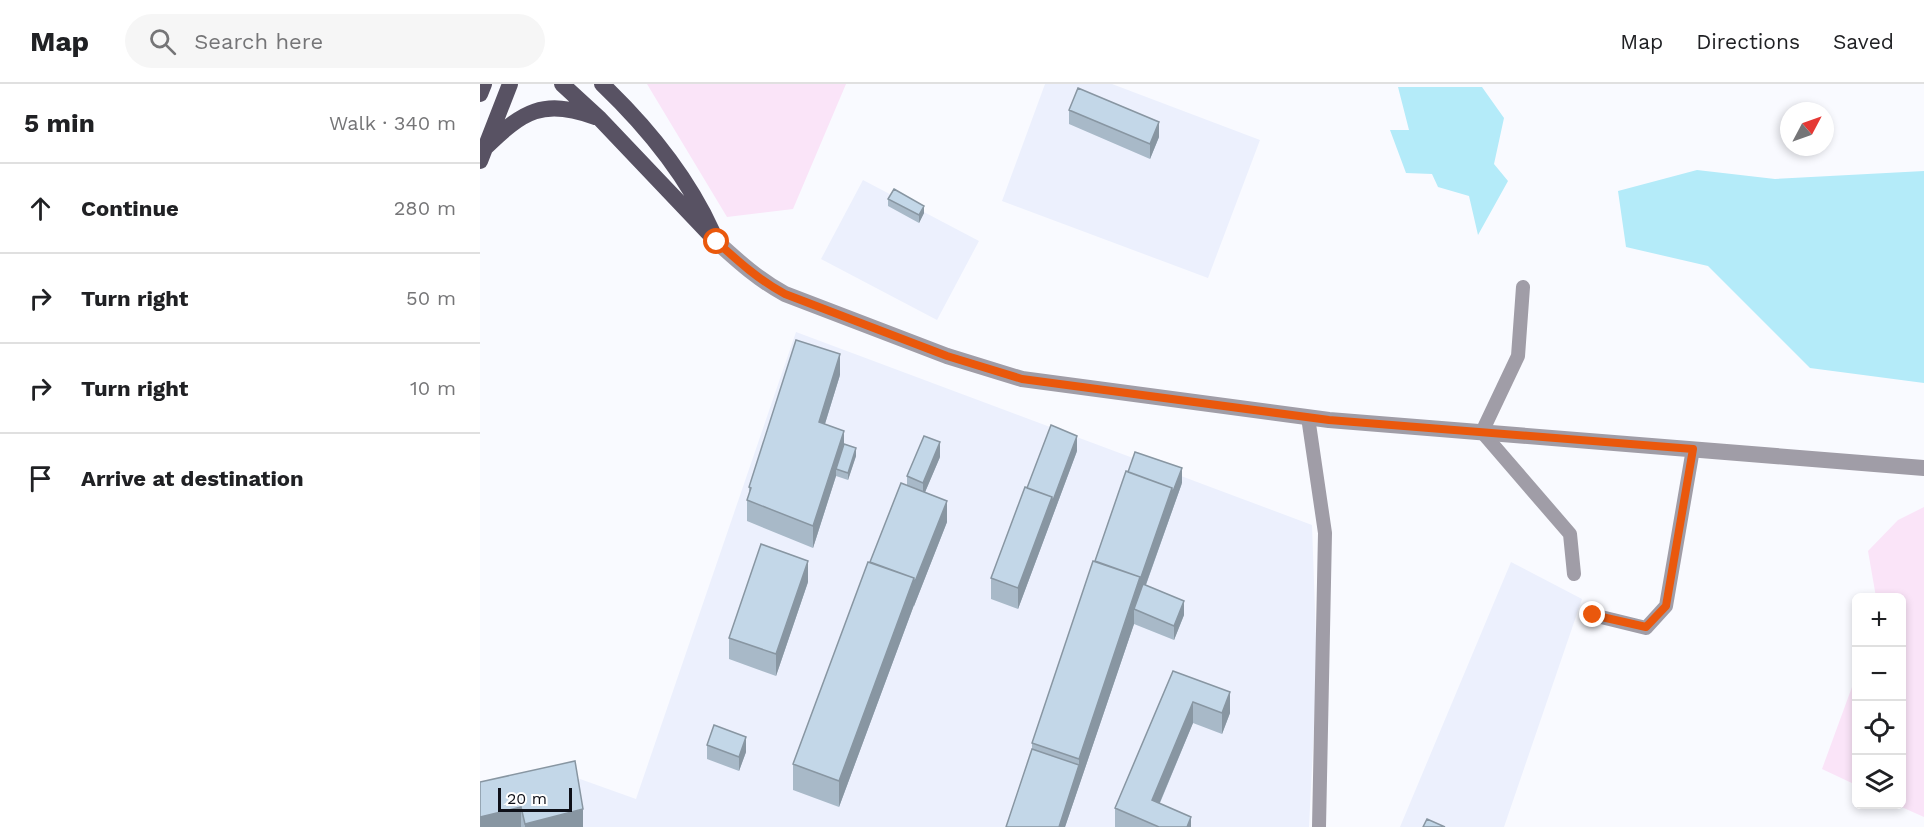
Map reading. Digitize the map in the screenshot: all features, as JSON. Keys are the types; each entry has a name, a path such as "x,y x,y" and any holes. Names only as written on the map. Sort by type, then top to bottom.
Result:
{"main road":[{"path":"480,94 484,84"},
{"path":"482,155 510,84"},
{"path":"562,84 600,119 717,242"},
{"path":"608,88 658,144 685,179 699,202 717,242"},
{"path":"482,155 516,120 526,114 555,108 571,110 600,119"}],"street":[{"path":"717,242 749,271 766,284 785,294 947,356 1022,379 1308,417 1924,468"}],"lane":[{"path":"1523,287 1518,356 1482,432 1570,534 1574,574"},
{"path":"1308,417 1325,533 1319,827"},
{"path":"1593,615 1646,627 1666,606 1693,449"}],"shaded area":[{"path":"647,84 846,84 793,209 727,217"},
{"path":"1045,84 1112,84 1260,140 1208,278 1002,201"},
{"path":"863,180 979,241 937,320 821,259"},
{"path":"796,332 1312,525 1317,667 1309,827 480,827 480,812 580,779 636,799"},
{"path":"1924,507 1924,817 1906,809 1906,593 1875,593 1868,551 1898,520"},
{"path":"1511,562 1582,599 1504,827 1400,827"},
{"path":"1852,687 1852,783 1822,769"}],"water":[{"path":"1398,87 1482,87 1504,118 1494,164 1508,181 1478,235 1469,196 1438,187 1432,174 1406,173 1390,130 1409,130"},
{"path":"1697,170 1775,179 1924,171 1924,383 1810,368 1708,266 1626,247 1618,191"}],"building":[{"path":"1078,88 1159,122 1150,144 1069,110"},
{"path":"894,189 924,206 919,215 888,199"},
{"path":"796,340 840,354 819,422 844,431 813,526 747,500 751,488 749,487"},
{"path":"1051,425 1077,436 1052,503 1052,497 1027,488"},
{"path":"924,436 940,442 923,483 907,476"},
{"path":"844,444 856,448 848,473 836,469"},
{"path":"1135,452 1182,468 1172,494 1172,488 1128,472"},
{"path":"1126,471 1172,488 1140,580 1140,577 1095,561"},
{"path":"901,483 947,501 914,584 914,578 870,562"},
{"path":"1025,487 1052,497 1018,588 991,578"},
{"path":"761,544 808,561 776,654 729,638"},
{"path":"1093,561 1140,577 1079,759 1032,743"},
{"path":"868,562 914,578 839,781 793,764"},
{"path":"1143,584 1184,601 1174,626 1134,609"},
{"path":"1173,671 1230,692 1222,713 1193,702 1152,800 1191,817 1187,827 1159,827 1115,808"},
{"path":"714,725 746,737 739,757 707,745"},
{"path":"1032,749 1079,765 1059,827 1006,827"},
{"path":"575,761 583,809 525,824 521,807 480,817 480,782"},
{"path":"1427,819 1445,827 1423,827"}],"route":[{"path":"717,242 749,271 766,284 785,294 947,356 1022,379 1329,420 1693,449 1666,606 1646,627 1593,615"}]}
